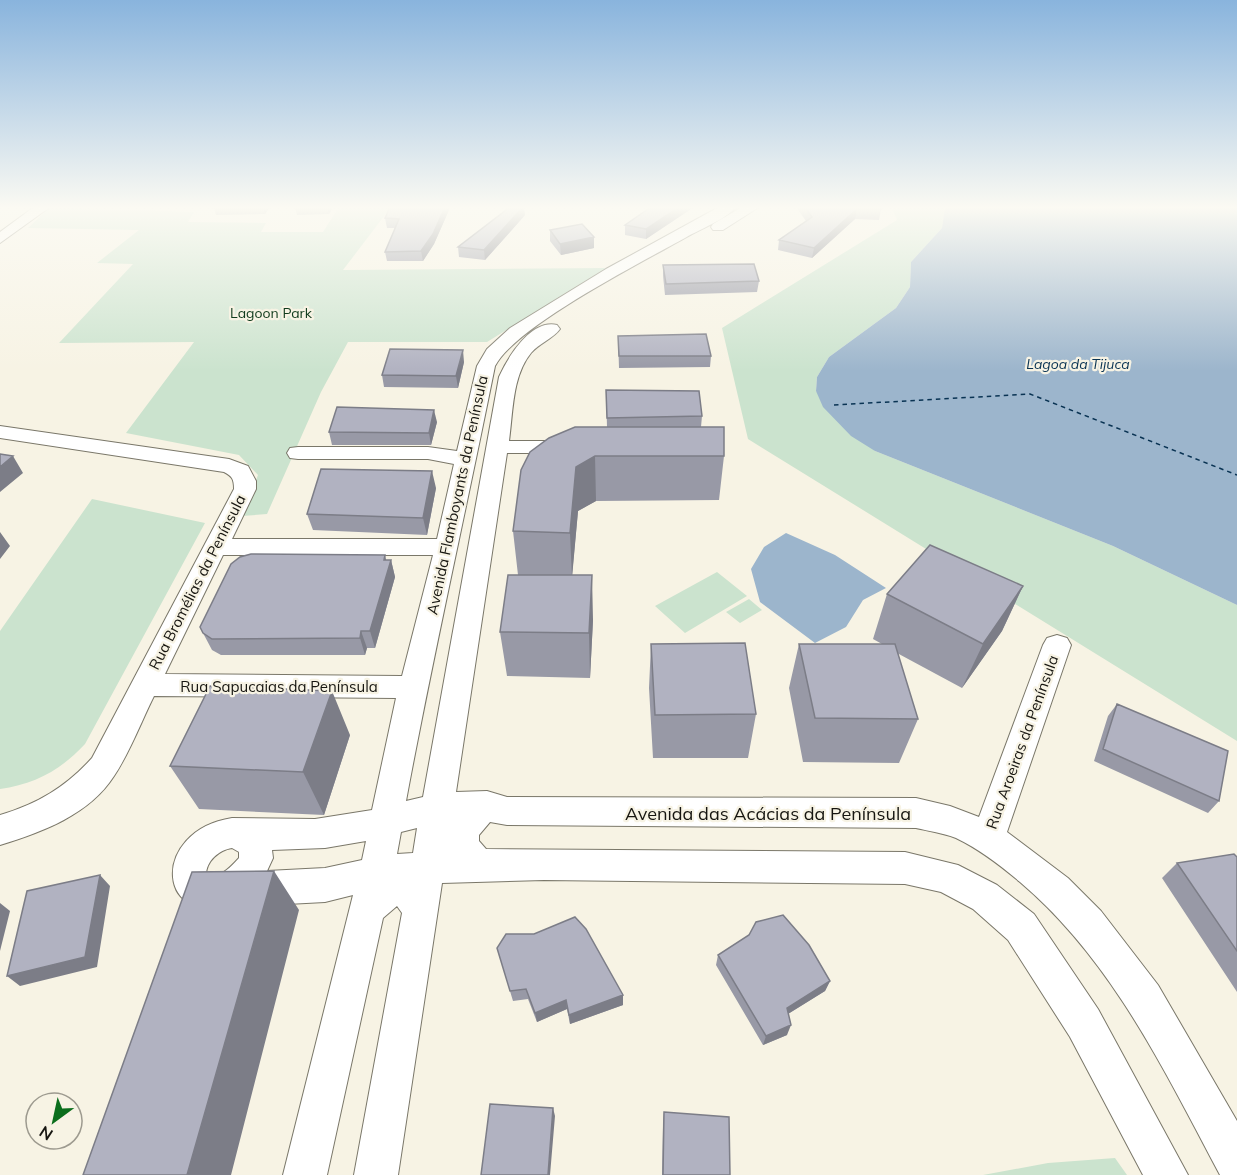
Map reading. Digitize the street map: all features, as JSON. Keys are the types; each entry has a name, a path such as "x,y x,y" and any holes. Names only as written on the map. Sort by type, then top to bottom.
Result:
{"street":[{"name":"Avenida Flamboyants da Península","path":"376,1175 509,377 515,359 548,321 612,272 630,262"},
{"name":"Avenida Flamboyants da Península","path":"305,1175 376,873 413,687 447,548 486,366 493,353 507,338 548,321 654,262"},
{"name":"Rua Bromélias da Península","path":"0,432 216,464 240,471 245,481 245,489 218,546 103,768 84,791 26,823 0,831"},
{"path":"497,447 591,447"},
{"path":"298,453 467,453"},
{"path":"218,546 447,548"},
{"name":"Rua Aroeiras da Península","path":"988,838 1057,645"},
{"name":"Rua Sapucaias da Península","path":"145,685 413,687"},
{"path":"480,867 465,854 462,836 475,814 487,806"},
{"name":"Avenida das Acácias da Península","path":"242,834 326,833 387,821 437,807 487,806 507,811 916,813 959,824 988,838 1050,883 1104,939 1174,1049 1237,1164"},
{"path":"229,890 240,883 254,864 255,845 250,838 232,832 211,839 195,854 190,864 191,883 197,889 207,893 325,885 376,873 427,867 544,864 905,868 946,877 985,897 1021,927 1084,1023 1166,1175"},
{"path":"367,911 383,892 393,889 402,890 416,899 420,913"}],"green space":[{"name":"Lagoon Park","path":"349,262 343,270 607,268 487,342 348,342 321,392 267,514 242,516 258,475 239,455 126,433 194,342 59,343 133,264 97,263"},
{"path":"829,262 911,262 910,287 896,308 829,357 817,377 816,391 875,451 1113,546 1237,605 1237,741 748,439 722,328"},
{"path":"92,499 205,523 85,744 67,761 47,774 25,784 0,789 0,631"},
{"path":"717,572 747,596 685,633 655,606"},
{"path":"749,599 762,610 740,623 726,612"},
{"path":"1115,1158 1127,1175 983,1175 1048,1163"}],"water":[{"name":"Lagoa da Tijuca","path":"911,262 1237,262 1237,605 1113,546 875,451 851,436 823,407 816,391 817,377 829,357 896,308 910,287"},
{"path":"786,533 835,555 886,588 863,600 846,627 815,643 760,602 751,569 764,547"}],"building":[{"path":"754,264 759,281 666,284 663,265"},
{"path":"706,334 711,356 619,356 618,336"},
{"path":"390,349 463,350 456,376 382,375"},
{"path":"606,390 699,391 702,416 607,418"},
{"path":"337,407 434,410 429,433 329,432"},
{"path":"575,427 724,427 724,456 595,456 576,467 570,533 513,531 521,470 530,452 549,438"},
{"path":"0,454 13,456 0,467"},
{"path":"321,469 432,471 423,518 307,514"},
{"path":"930,545 1023,586 983,644 887,594"},
{"path":"251,554 385,555 384,560 391,560 370,631 361,631 360,638 212,639 203,633 200,627 231,564 240,557"},
{"path":"508,575 592,575 589,633 500,632"},
{"path":"745,643 756,714 655,715 651,644"},
{"path":"799,644 895,644 918,719 815,718"},
{"path":"210,686 332,691 303,772 170,766"},
{"path":"1117,704 1228,751 1219,801 1103,749"},
{"path":"1234,854 1237,857 1237,951 1177,863"},
{"path":"274,871 187,1175 83,1175 192,872"},
{"path":"100,875 85,957 7,976 27,891"},
{"path":"783,915 809,945 830,981 787,1008 791,1025 766,1036 718,955 749,935 756,922"},
{"path":"575,917 586,929 623,995 569,1015 566,1000 535,1013 526,989 510,991 497,948 506,934 534,934"},
{"path":"490,1104 553,1108 548,1175 481,1175"},
{"path":"664,1112 729,1117 730,1175 663,1175"}],"ferry route":[{"path":"834,405 1030,394 1237,475"}]}
